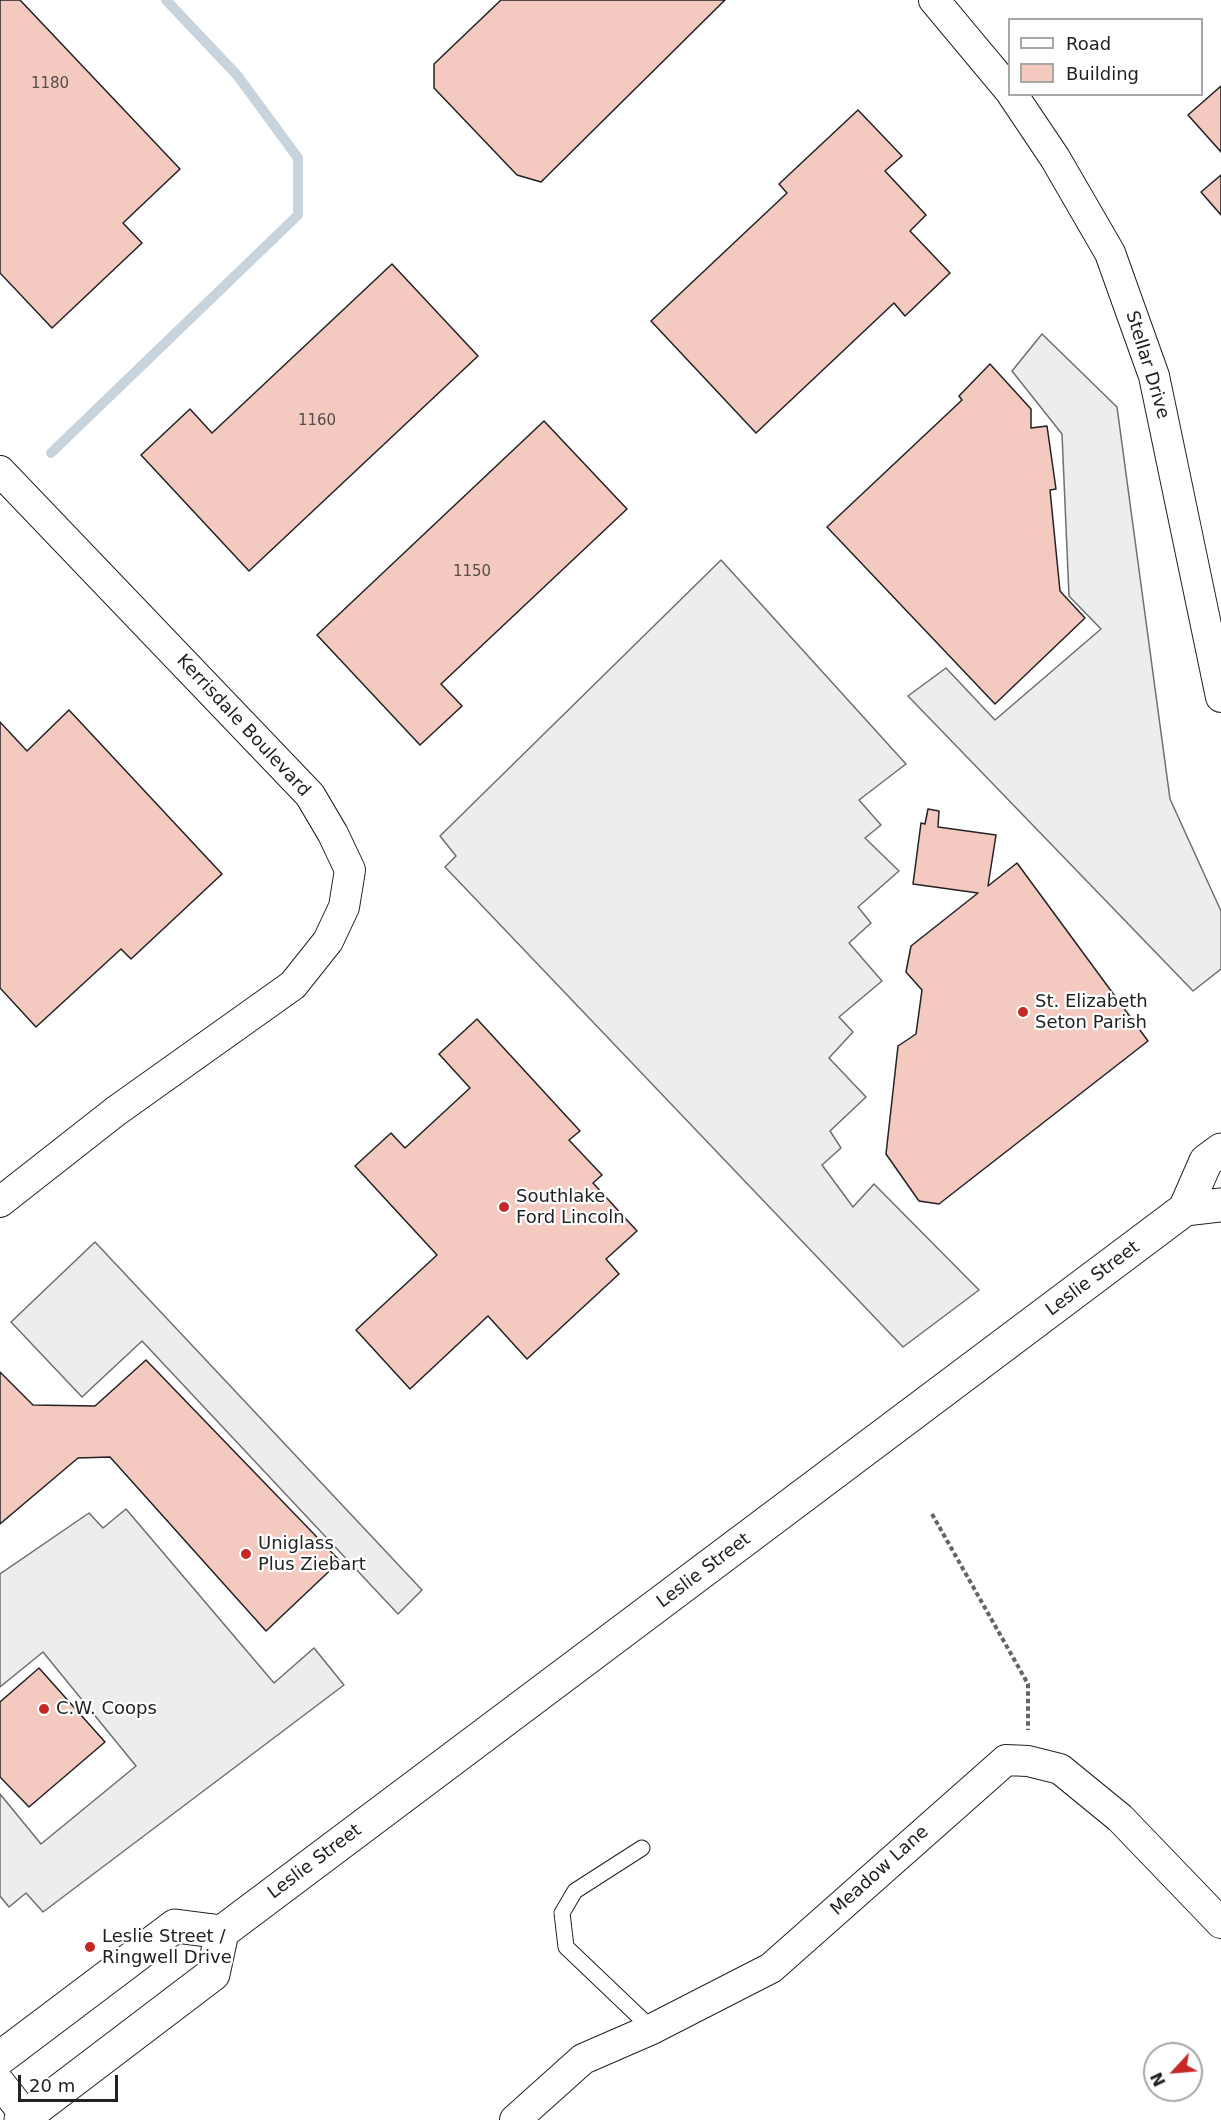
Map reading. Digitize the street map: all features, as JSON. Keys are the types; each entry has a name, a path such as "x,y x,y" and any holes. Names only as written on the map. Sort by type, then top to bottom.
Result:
{"main road":[{"name":"Leslie Street","path":"222,1932 1185,1209 1206,1161 1221,1150"},
{"path":"1185,1209 1221,1205"},
{"path":"0,2058 175,1926 222,1932 213,1974 26,2119"}],"street":[{"path":"934,0 1008,89"},
{"name":"Stellar Drive","path":"1013,96 1054,158 1110,253 1154,376 1221,697"},
{"name":"Kerrisdale Boulevard","path":"0,471 310,795 333,834 350,870 344,907 328,941 293,985 116,1111 0,1202"},
{"name":"Meadow Lane","path":"515,2120 583,2059 652,2029 771,1968 1006,1760 1028,1761 1059,1768 1120,1818 1221,1923"},
{"path":"0,2083 26,2119"}],"lane":[{"path":"642,1848 575,1891 562,1913 566,1947 652,2029"}],"path":[{"path":"932,1514 1028,1684 1028,1761"}],"shaded area":[{"path":"1042,334 1117,407 1170,799 1221,911 1221,969 1193,991 908,696 946,668 995,720 1101,629 1069,596 1062,434 1012,371"},
{"path":"721,560 906,764 859,800 881,825 865,838 899,871 858,907 871,923 849,943 882,981 839,1017 853,1032 829,1058 866,1097 830,1131 841,1148 822,1165 853,1207 874,1184 979,1290 903,1347 445,867 456,856 440,836"},
{"path":"95,1242 422,1590 398,1614 142,1341 82,1397 11,1322"},
{"path":"126,1509 274,1683 314,1648 344,1685 43,1912 26,1893 9,1907 0,1896 0,1794 41,1844 136,1766 43,1652 0,1687 0,1574 89,1513 103,1528"}],"building":[{"path":"0,0 20,0 180,169 123,223 142,243 52,328 0,273"},
{"path":"501,0 725,0 541,182 517,175 434,88 434,64"},
{"path":"1221,86 1221,152 1188,115"},
{"path":"858,110 902,156 885,171 926,215 910,231 950,273 905,316 894,303 756,433 651,321 787,193 779,184"},
{"path":"1221,175 1221,215 1201,192"},
{"path":"392,264 478,356 249,571 141,455 190,409 212,433"},
{"path":"990,364 1031,409 1031,428 1047,426 1056,489 1050,490 1060,591 1085,618 995,704 827,527 962,400 959,396"},
{"path":"544,421 627,509 441,684 462,706 420,745 317,635"},
{"path":"69,710 222,874 131,959 121,949 36,1027 0,988 0,722 27,751"},
{"name":"St. Elizabeth Seton Parish","path":"928,809 939,811 938,827 996,835 988,886 1017,863 1148,1041 939,1204 919,1201 886,1154 898,1046 916,1034 922,990 906,972 911,946 978,893 913,884 921,823 925,824"},
{"name":"Southlake Ford Lincoln","path":"477,1019 580,1131 569,1140 602,1175 593,1183 637,1231 606,1259 619,1274 527,1359 488,1316 410,1389 356,1330 437,1255 355,1166 391,1133 405,1148 470,1088 439,1054"},
{"path":"146,1360 340,1561 266,1631 110,1457 78,1458 0,1524 0,1372 33,1405 95,1406"},
{"path":"39,1668 105,1742 29,1807 0,1777 0,1702"}],"waterway":[{"path":"51,453 298,215 298,158 237,75 166,0"}],"place":[{"name":"St. Elizabeth Seton Parish","path":"1023,1012"},
{"name":"Southlake Ford Lincoln","path":"504,1207"},
{"name":"Uniglass Plus Ziebart","path":"246,1554"},
{"name":"C.W. Coops","path":"44,1709"},
{"name":"Leslie Street / Ringwell Drive","path":"90,1947"}]}
